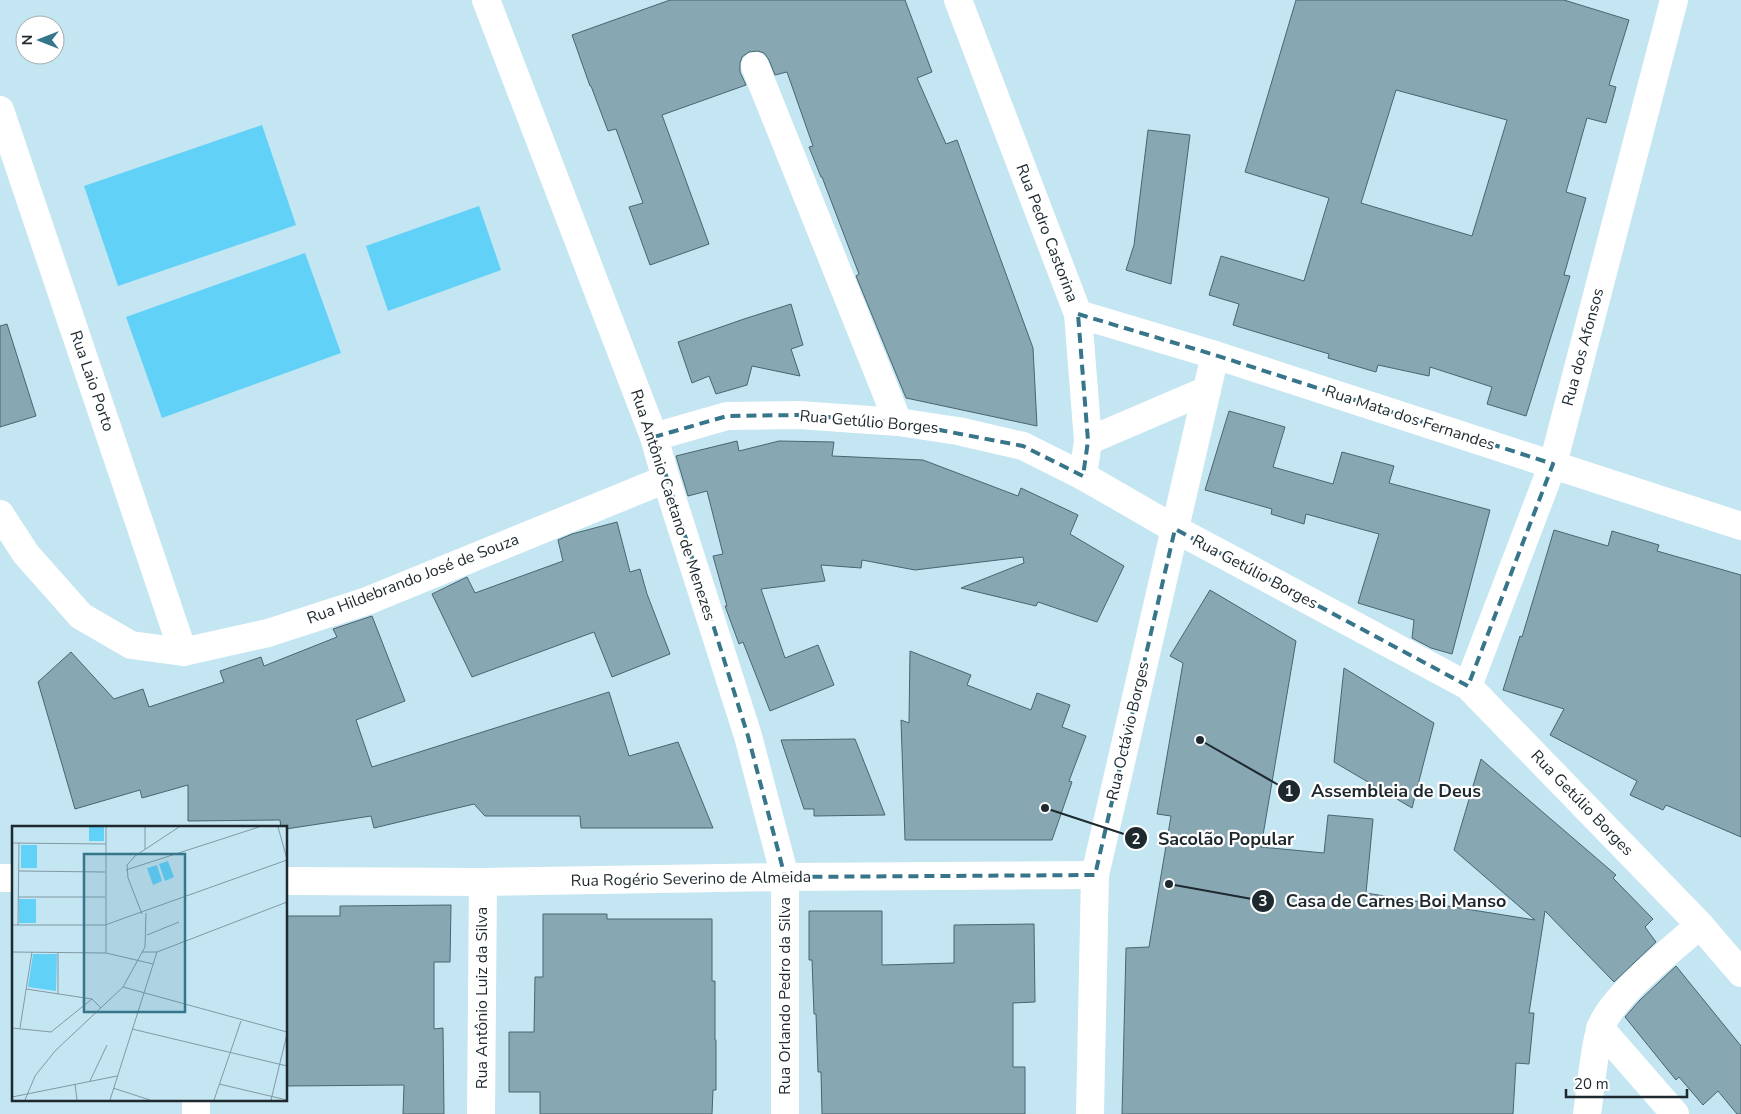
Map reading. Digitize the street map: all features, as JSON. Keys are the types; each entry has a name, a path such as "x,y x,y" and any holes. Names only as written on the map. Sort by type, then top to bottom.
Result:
{"street":[{"name":"Rua Antônio Caetano de Menezes","path":"486,0 654,438 748,736 785,877"},
{"name":"Rua Pedro Castorina","path":"958,0 1078,314 1085,383 1088,441 1083,476"},
{"name":"Rua dos Afonsos","path":"1468,686 1553,464 1674,0"},
{"path":"755,66 898,422"},
{"name":"Rua Laio Porto","path":"0,110 183,652"},
{"name":"Rua Mata dos Fernandes","path":"1078,314 1215,355 1741,526"},
{"name":"Rua Octávio Borges","path":"1090,1114 1095,876 1215,355"},
{"path":"1088,441 1207,390"},
{"name":"Rua Getúlio Borges","path":"654,438 727,416 800,415 898,422 958,431 1023,446 1083,476 1175,529 1468,686 1700,925 1741,973"},
{"name":"Rua Hildebrando José de Souza","path":"0,514 26,554 81,616 131,645 183,652 268,633 367,601 666,479"},
{"name":"Rua Rogério Severino de Almeida","path":"288,881 483,882 785,877 1095,876"},
{"name":"Rua Orlando Pedro da Silva","path":"784,1114 785,877"},
{"name":"Rua Antônio Luiz da Silva","path":"481,1114 483,882"},
{"path":"1587,1114 1600,1028 1614,1005 1637,981 1700,925"},
{"path":"1600,1028 1675,1114"}],"highlighted area":[{"path":"1078,314 1215,355 1553,464 1468,686 1175,529 1095,875 785,877 748,736 654,437 727,416 799,415 898,422 1023,446 1083,476 1088,441"}],"shaded area":[{"path":"262,125 296,225 118,286 84,186"},
{"path":"479,206 501,270 388,311 366,246"},
{"path":"305,253 341,353 162,418 126,317"}],"building":[{"path":"670,0 905,0 932,72 917,78 946,144 957,140 1033,348 1037,426 906,398 856,276 859,274 809,147 813,146 787,72 775,75 764,53 758,51 749,52 742,57 740,72 746,85 662,115 709,244 650,265 629,207 643,203 616,129 608,131 572,35"},
{"path":"1296,0 1564,0 1629,20 1609,85 1616,87 1606,123 1587,118 1566,192 1586,198 1564,275 1570,276 1526,416 1487,404 1492,387 1430,367 1429,376 1378,365 1376,372 1328,358 1329,354 1233,325 1239,304 1209,295 1221,256 1304,281 1329,198 1245,172","holes":["1396,90 1507,120 1472,236 1361,203"]},
{"path":"1148,130 1190,135 1171,284 1126,270 1134,245"},
{"path":"791,304 803,345 791,349 800,376 752,366 747,385 716,394 709,376 692,383 678,342"},
{"path":"7,324 36,416 0,427 0,326"},
{"path":"1229,411 1285,427 1273,467 1333,484 1342,452 1394,466 1389,483 1490,510 1452,654 1431,648 1412,638 1414,620 1358,603 1379,534 1306,514 1304,524 1271,514 1272,509 1205,490"},
{"path":"737,441 739,451 779,441 834,442 832,456 923,460 1018,496 1021,488 1078,515 1070,534 1124,566 1097,622 1038,602 1036,606 961,588 1024,563 1023,557 915,570 862,560 861,568 821,565 825,581 761,589 785,658 818,645 834,685 770,711 743,642 739,644 725,606 727,606 713,556 723,554 707,491 688,496 676,456"},
{"path":"617,522 630,572 640,569 647,594 670,654 612,677 594,632 472,677 432,594 467,577 475,593 563,561 558,540 572,534"},
{"path":"1554,530 1608,546 1612,531 1659,545 1657,551 1741,575 1741,837 1666,805 1663,810 1630,795 1637,781 1550,735 1564,709 1503,690 1520,636 1522,637"},
{"path":"1210,590 1296,641 1261,847 1324,853 1328,815 1373,819 1366,893 1535,920 1454,850 1481,759 1616,875 1613,878 1653,919 1645,927 1656,942 1614,982 1545,911 1529,1013 1534,1013 1529,1064 1516,1063 1513,1114 1122,1114 1126,948 1149,947 1171,816 1157,814 1183,663 1170,656"},
{"path":"372,616 405,701 356,720 372,767 609,692 629,756 678,742 713,828 581,828 580,816 485,816 474,804 374,828 371,816 288,829 288,826 281,826 280,820 188,821 188,785 142,798 140,790 75,809 38,682 71,652 114,699 143,689 149,707 224,682 220,671 261,657 264,666 337,637 333,629"},
{"path":"910,651 971,675 967,685 1031,710 1037,693 1070,705 1062,727 1086,736 1069,781 1072,782 1052,840 905,840 901,720 909,723"},
{"path":"1344,668 1434,723 1412,808 1334,762"},
{"path":"855,739 885,815 814,816 814,809 804,809 781,740"},
{"path":"451,905 450,962 434,962 434,1029 443,1028 444,1114 403,1114 404,1085 288,1086 288,916 340,916 340,906"},
{"path":"809,911 882,911 882,965 954,963 954,925 1034,924 1035,1002 1013,1003 1013,1067 1025,1067 1025,1114 822,1114 821,1072 818,1072 812,960 809,960"},
{"path":"543,914 607,914 607,919 712,919 712,981 715,981 716,1090 713,1090 712,1114 540,1114 540,1092 509,1092 509,1032 534,1032 535,977 543,977"},
{"path":"1676,966 1741,1046 1741,1114 1737,1114 1718,1091 1703,1105 1679,1077 1676,1080 1625,1017"}],"place":[{"name":"Assembleia de Deus","path":"1200,740"},
{"name":"Sacolão Popular","path":"1045,808"},
{"name":"Casa de Carnes Boi Manso","path":"1169,884"}]}
